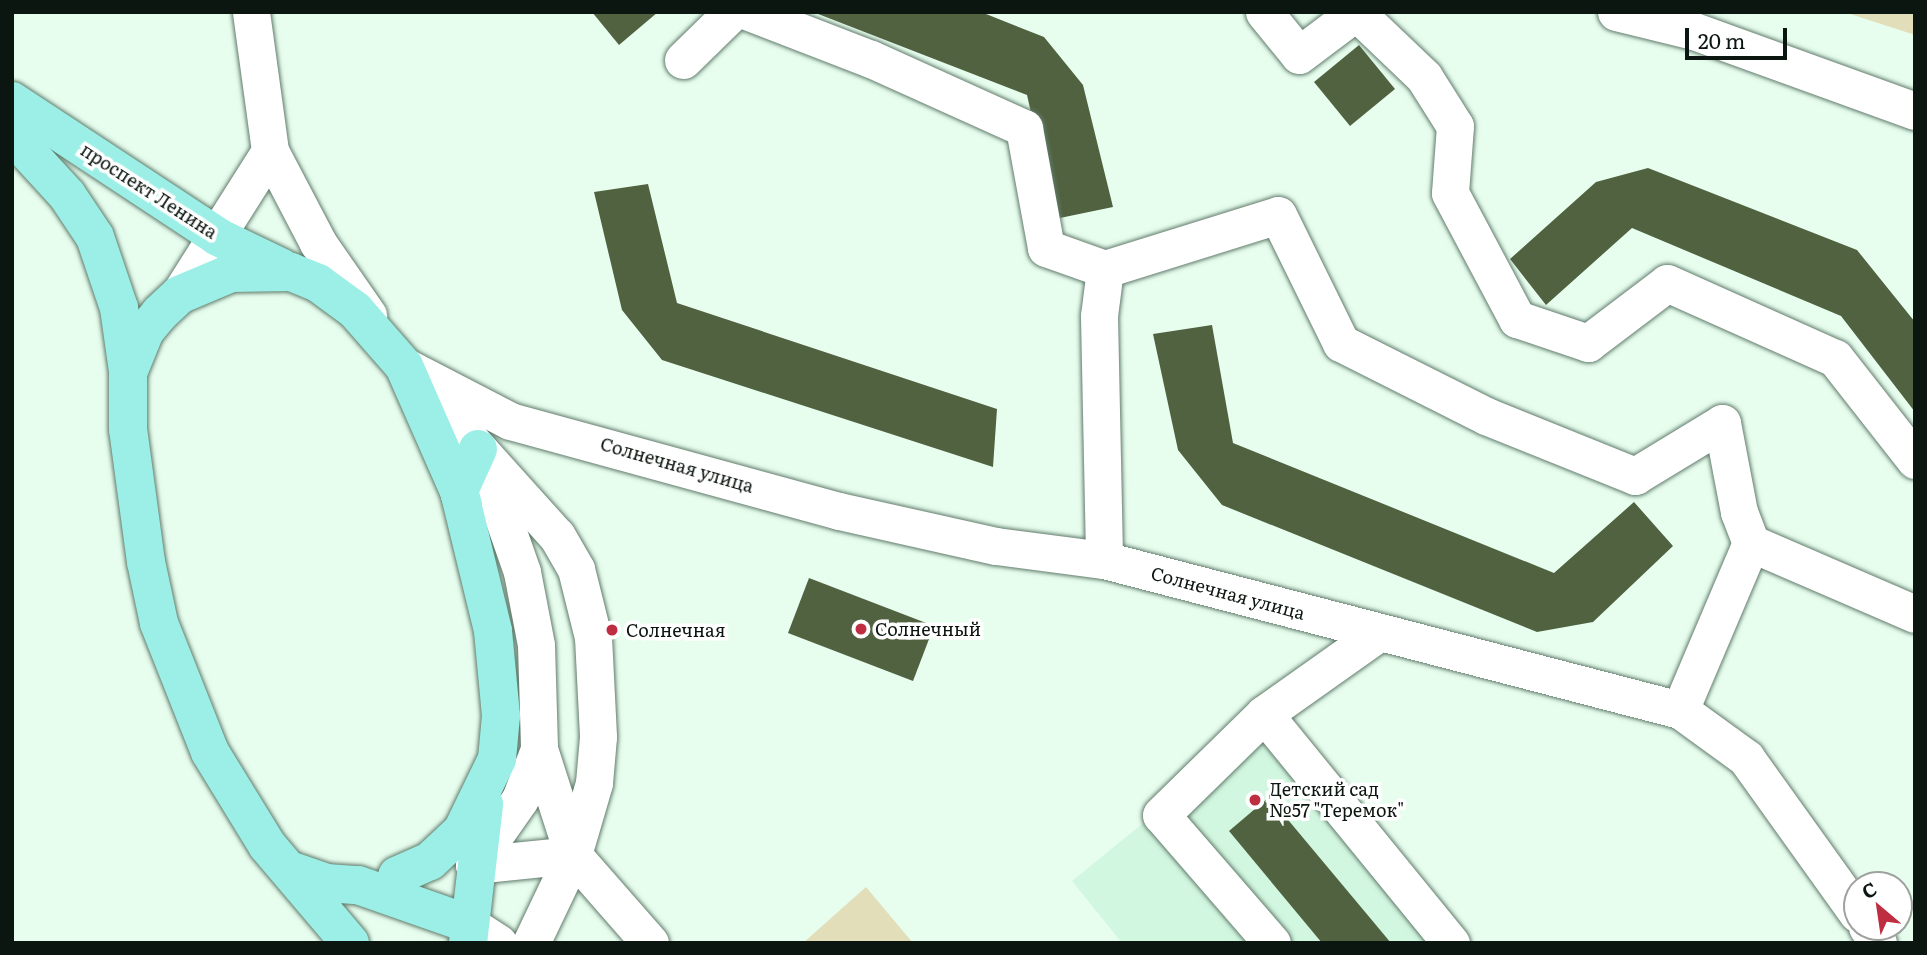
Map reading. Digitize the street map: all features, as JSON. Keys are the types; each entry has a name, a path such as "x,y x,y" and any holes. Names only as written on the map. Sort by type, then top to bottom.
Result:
{"main road":[{"name":"проспект Ленина","path":"12,101 218,237 337,294 394,353"},
{"path":"12,135 66,195 95,237 120,308 128,373 134,484 159,623 210,752 241,808 350,943"},
{"path":"128,373 145,331 179,295 231,273 290,272"},
{"path":"358,885 478,936 474,865 486,791 497,759 501,716 493,631 459,491 394,353"},
{"path":"459,491 478,449"},
{"path":"397,876 430,860 462,831 486,791"},
{"path":"292,872 326,883 358,885 397,876 474,865"}],"street":[{"path":"251,12 271,152 318,243 394,353 557,536 576,569 593,637 598,737 594,783 573,855 531,943"},
{"path":"683,60 732,12"},
{"path":"749,12 871,58 1024,128 1046,248 1105,269 1278,215 1341,343 1486,416 1635,476 1722,423 1739,512 1751,543 1680,710"},
{"path":"1264,12 1299,55 1356,12 1424,77 1455,126 1450,193 1517,319 1588,343 1667,283 1835,358 1915,460"},
{"path":"1616,12 1693,31 1915,111"},
{"path":"179,295 271,152"},
{"path":"1104,560 1099,316 1105,269"},
{"name":"Солнечная улица","path":"394,353 510,421 839,510 996,546 1104,560 1377,634 1680,710 1745,758 1843,894"},
{"path":"478,449 510,421"},
{"path":"478,449 522,572 536,645 539,749 573,855 650,943"},
{"path":"1751,543 1915,614"},
{"path":"1272,943 1161,815 1264,714 1377,634"},
{"path":"1264,714 1451,943"},
{"path":"474,865 520,799 539,749"},
{"path":"474,865 573,855"}],"shaded area":[{"path":"1844,12 1915,12 1915,35"},
{"name":"Детский сад №57 \"Теремок\"","path":"1272,718 1456,943 1122,943 1072,881"},
{"path":"866,887 913,943 803,943"}],"building":[{"path":"592,12 658,12 619,45"},
{"path":"813,12 981,12 1044,37 1083,85 1113,207 1055,219 1027,95"},
{"path":"1359,45 1395,89 1350,126 1314,82"},
{"path":"1648,168 1857,250 1915,322 1915,412 1841,316 1632,228 1546,305 1510,259 1596,182"},
{"path":"648,184 677,303 997,409 993,467 662,360 622,310 594,192"},
{"path":"1212,325 1233,443 1554,573 1634,502 1673,546 1593,622 1537,632 1222,505 1178,450 1153,334"},
{"name":"Солнечный","path":"809,578 934,626 913,681 788,633"},
{"path":"1269,797 1391,943 1322,943 1229,831"}],"place":[{"name":"Солнечный","path":"861,629"},
{"name":"Солнечная","path":"612,630"},
{"name":"Детский сад №57 \"Теремок\"","path":"1255,800"}]}
